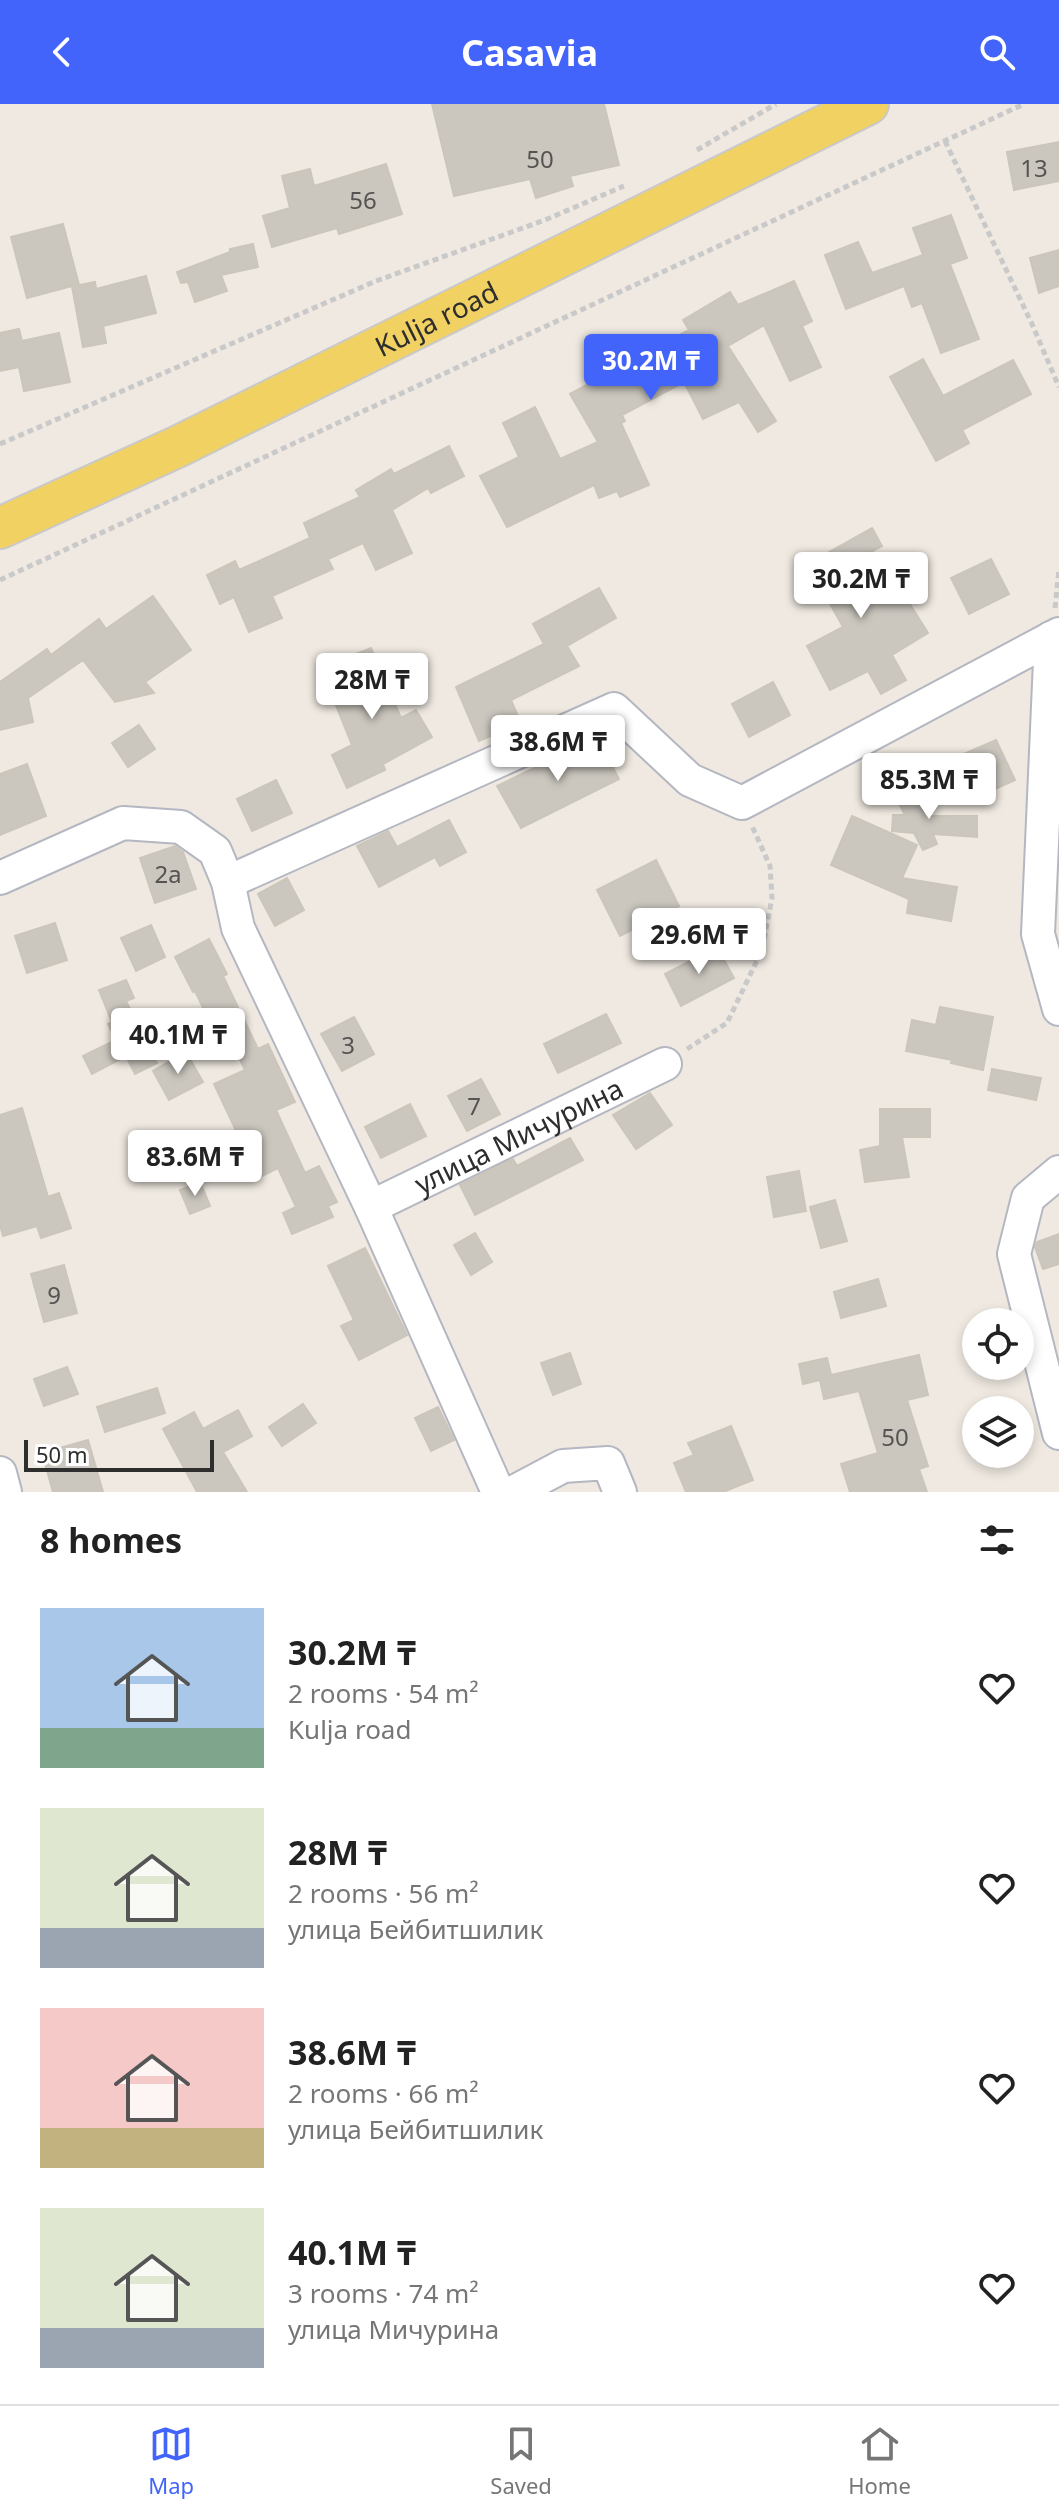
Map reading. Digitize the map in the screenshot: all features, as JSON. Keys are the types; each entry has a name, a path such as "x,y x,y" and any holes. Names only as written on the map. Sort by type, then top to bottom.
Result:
{"main road":[{"name":"Kulja road","path":"0,528 179,446 868,104"}],"street":[{"path":"228,882 614,709 690,780 742,803 1055,636"},
{"path":"1055,636 1038,934 1059,1009"},
{"path":"0,878 123,823 181,827 215,851 228,882 238,928 371,1207 498,1492"},
{"name":"улица Мичурина","path":"371,1207 665,1064"},
{"path":"1059,1172 1028,1198 1014,1254 1059,1433"},
{"path":"514,1492 563,1466 608,1463 620,1492"},
{"path":"0,1473 5,1492"}],"path":[{"path":"690,153 776,104"},
{"path":"0,580 1024,104"},
{"path":"945,141 1059,387"},
{"path":"0,444 376,281 545,220 626,185"},
{"path":"665,1064 727,1023 762,950 772,898 770,866 742,803"}],"building":[{"path":"432,104 604,104 619,165 570,176 573,186 536,198 530,179 454,196"},
{"path":"1059,142 1059,181 1014,190 1007,152"},
{"path":"386,164 402,214 339,234 337,228 272,247 263,216 290,208 282,176 310,169 314,186"},
{"path":"951,215 967,258 950,264 979,339 941,353 922,303 912,307 904,286 846,309 825,255 858,242 872,273 923,255 913,228"},
{"path":"63,224 79,285 75,286 95,282 96,289 146,276 156,313 103,326 106,343 83,347 72,286 27,298 11,237"},
{"path":"253,244 258,267 221,275 227,291 195,302 188,282 181,283 177,272 230,252 230,249"},
{"path":"1059,250 1059,286 1039,293 1030,258"},
{"path":"794,281 812,321 802,326 821,367 790,381 764,325 728,346 776,421 758,432 739,402 703,419 684,382 622,415 625,421 621,423 649,485 620,497 617,491 599,498 594,485 507,527 480,476 519,457 503,423 535,407 560,459 598,442 570,394 689,330 683,320 730,292 738,305"},
{"path":"19,329 22,341 59,333 70,382 24,391 19,367 0,371 0,333"},
{"path":"923,359 943,396 1013,360 1031,394 962,430 969,443 936,461 890,377"},
{"path":"449,446 464,476 431,493 428,488 392,510 412,553 376,570 363,543 328,559 333,569 272,596 282,618 249,632 234,597 220,604 207,575 235,561 239,570 310,538 304,523 360,497 356,490 391,469 394,474"},
{"path":"872,528 882,546 857,559 883,605 903,593 928,633 892,655 906,680 881,694 868,671 830,690 807,646 843,627 808,564"},
{"path":"991,559 1009,594 969,614 951,578"},
{"path":"599,588 616,618 567,646 579,666 511,700 521,723 479,741 456,687 544,644 533,624"},
{"path":"153,596 191,650 145,682 154,693 115,702 83,660 28,698 33,722 0,730 0,682 47,649 51,655 99,619 106,629"},
{"path":"371,648 401,718 416,710 432,737 383,764 385,770 347,788 332,755 352,745 331,693 348,686 338,661"},
{"path":"773,682 790,715 749,737 732,704"},
{"path":"139,725 155,749 128,767 112,743"},
{"path":"597,738 619,779 521,828 497,786"},
{"path":"996,740 1015,780 964,803 945,762"},
{"path":"27,764 46,816 0,835 0,774"},
{"path":"276,780 292,813 252,831 237,799"},
{"path":"912,785 925,816 977,816 977,837 933,834 937,844 923,850 914,833 892,831 893,815 905,815 894,794"},
{"path":"852,816 917,845 902,878 957,887 951,921 907,913 909,899 831,865"},
{"path":"449,820 466,852 440,866 435,857 379,887 357,846 388,831 397,847"},
{"path":"175,846 183,852 196,889 155,903 140,858"},
{"path":"656,860 679,906 620,936 597,890"},
{"path":"287,878 304,910 275,926 258,894"},
{"path":"55,923 67,960 27,973 15,936"},
{"path":"151,925 165,957 136,971 121,938"},
{"path":"209,939 258,1049 268,1044 295,1102 276,1110 305,1173 319,1166 337,1202 328,1206 333,1217 292,1234 283,1213 296,1207 278,1168 258,1178 249,1158 214,1174 205,1155 240,1139 214,1084 245,1070 227,1033 217,1037 175,957"},
{"path":"717,947 734,978 681,1006 665,974"},
{"path":"126,980 134,998 126,1001 157,1063 135,1074 126,1056 92,1074 83,1056 116,1040 108,1024 112,1022 99,990"},
{"path":"940,1007 993,1017 983,1070 906,1051 912,1020 936,1025"},
{"path":"606,1014 621,1043 558,1073 544,1044"},
{"path":"354,1017 374,1054 342,1071 321,1034"},
{"path":"186,1052 203,1082 169,1100 153,1071"},
{"path":"992,1069 1041,1078 1036,1100 988,1090"},
{"path":"481,1079 500,1114 467,1131 448,1096"},
{"path":"650,1093 672,1125 636,1149 613,1115"},
{"path":"410,1104 426,1136 381,1158 365,1127"},
{"path":"22,1108 48,1197 59,1193 71,1228 41,1238 37,1226 3,1236 0,1225 0,1115"},
{"path":"880,1109 930,1109 930,1137 902,1137 909,1177 865,1182 860,1150 880,1146"},
{"path":"570,1138 583,1160 475,1215 460,1185 513,1159 517,1166"},
{"path":"799,1171 806,1211 774,1217 767,1177"},
{"path":"200,1182 210,1206 190,1214 180,1190"},
{"path":"835,1200 847,1241 821,1248 810,1207"},
{"path":"475,1233 492,1262 471,1275 454,1245"},
{"path":"1059,1234 1059,1264 1043,1269 1035,1247 1037,1242"},
{"path":"365,1248 407,1335 359,1360 341,1326 354,1320 328,1266"},
{"path":"64,1265 77,1313 44,1322 31,1274"},
{"path":"878,1279 886,1306 841,1318 834,1292"},
{"path":"570,1353 581,1384 553,1395 541,1363"},
{"path":"919,1355 928,1395 907,1400 928,1466 919,1469 927,1492 850,1492 841,1464 878,1453 859,1391 824,1399 820,1380 803,1384 799,1364 827,1358 831,1375"},
{"path":"67,1367 78,1394 44,1406 34,1379"},
{"path":"157,1388 165,1413 105,1432 97,1407"},
{"path":"303,1404 316,1423 282,1446 269,1427"},
{"path":"438,1407 454,1440 431,1451 415,1418"},
{"path":"238,1410 252,1436 223,1452 247,1492 197,1492 163,1429 194,1412 203,1429"},
{"path":"731,1426 753,1480 723,1492 686,1492 674,1463 694,1455 688,1443"},
{"path":"88,1440 103,1492 53,1492 42,1453"}]}
